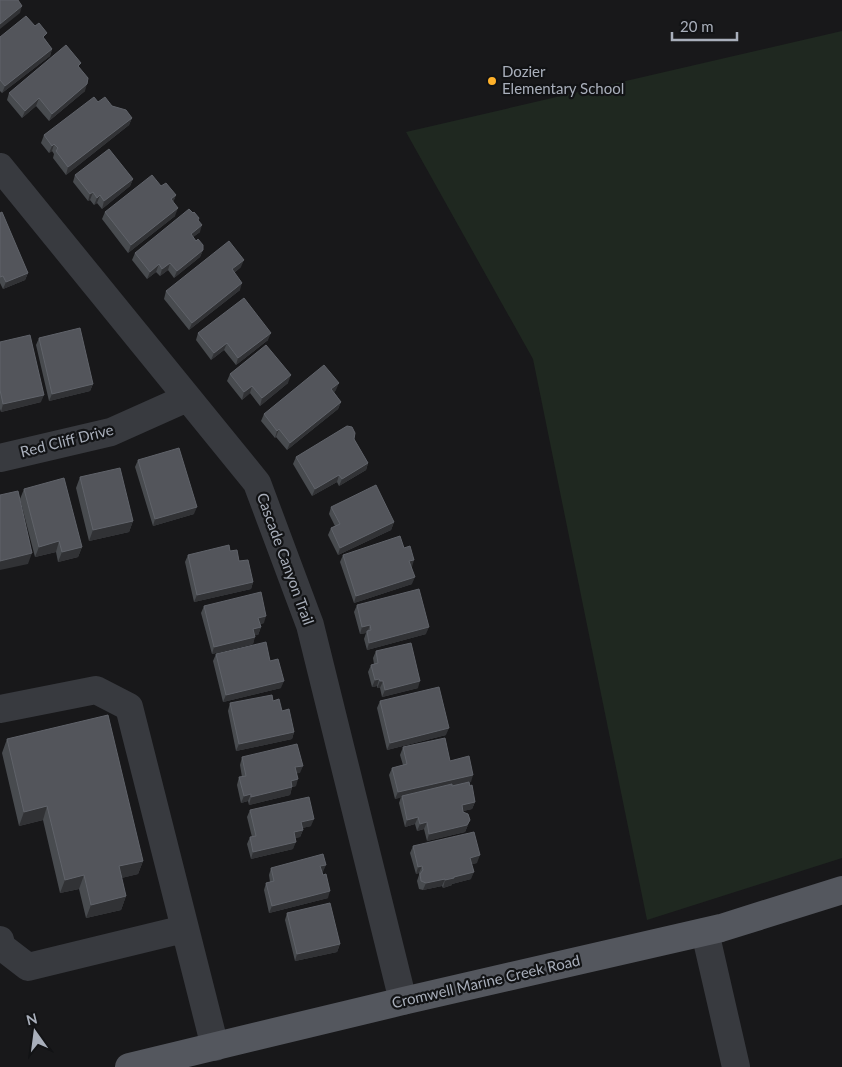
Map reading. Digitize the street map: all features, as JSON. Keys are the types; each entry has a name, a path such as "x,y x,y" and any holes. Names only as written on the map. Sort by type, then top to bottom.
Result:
{"main road":[{"name":"Cromwell Marine Creek Road","path":"128,1067 722,928 842,890"}],"street":[{"name":"Cascade Canyon Trail","path":"0,167 257,483 310,625 402,1002"},
{"name":"Red Cliff Drive","path":"0,458 111,432 187,398"},
{"path":"0,709 96,690 129,707 214,1046"},
{"path":"0,940 2,947 28,967 184,929"},
{"path":"705,932 736,1067"}],"shaded area":[{"path":"842,31 842,858 647,920 533,359 406,132"}],"building":[{"path":"0,0 18,0 22,6 0,24"},
{"path":"26,16 35,26 39,23 47,33 43,37 52,49 5,86 0,80 0,37"},
{"path":"66,45 81,63 78,66 88,78 87,84 52,114 39,98 25,111 9,93"},
{"path":"94,97 98,102 105,97 112,106 126,110 132,118 68,167 56,151 58,148 54,144 52,146 44,135"},
{"path":"109,149 133,179 104,201 100,195 97,198 93,192 90,194 75,175"},
{"path":"152,175 161,186 166,183 176,195 171,199 178,208 131,245 105,212"},
{"path":"189,209 199,218 198,220 202,225 191,234 196,241 198,239 203,245 203,250 177,271 170,263 162,269 159,264 150,272 135,253"},
{"path":"2,212 28,273 6,282 3,276 0,277 0,213"},
{"path":"229,241 244,260 232,269 242,283 192,323 166,291"},
{"path":"244,298 271,333 238,358 227,343 214,353 198,333"},
{"path":"80,328 93,384 52,394 39,338"},
{"path":"30,335 44,395 3,404 0,390 0,342"},
{"path":"266,345 291,375 262,398 252,386 244,392 230,374"},
{"path":"324,365 339,383 331,389 341,402 290,443 279,429 277,431 264,414"},
{"path":"347,426 352,427 355,433 354,439 368,463 342,479 339,475 315,489 296,457"},
{"path":"179,448 197,507 155,519 138,460"},
{"path":"120,468 133,521 93,530 80,477"},
{"path":"64,478 82,547 62,552 59,541 39,547 24,489"},
{"path":"376,485 394,522 340,548 331,528 340,524 331,507"},
{"path":"18,491 32,553 0,561 0,495"},
{"path":"400,536 404,548 410,546 414,560 409,561 415,577 356,596 343,555"},
{"path":"229,545 230,551 237,550 239,561 248,560 253,582 197,595 188,555"},
{"path":"419,589 429,627 369,643 367,631 371,630 370,625 362,627 357,605"},
{"path":"261,592 266,616 258,618 261,627 253,629 255,637 214,647 204,606"},
{"path":"266,642 270,661 278,659 284,681 226,695 216,654"},
{"path":"411,643 420,681 385,690 383,681 375,680 371,665 378,663 376,651"},
{"path":"439,687 449,728 390,743 380,701"},
{"path":"272,695 273,701 279,699 282,711 289,709 294,732 239,744 230,703"},
{"path":"108,715 143,861 119,866 126,896 91,905 84,875 65,880 47,806 24,812 7,739"},
{"path":"445,738 450,761 469,756 473,775 398,792 392,768 407,764 403,747"},
{"path":"297,744 303,766 295,767 298,779 291,781 292,787 251,797 251,794 244,796 239,777 246,776 242,757"},
{"path":"469,782 470,786 472,785 475,802 462,805 463,812 468,814 470,820 467,825 429,834 427,822 420,824 418,817 407,820 402,796 452,784 452,786"},
{"path":"309,797 314,819 301,822 303,830 294,832 296,842 253,852 250,837 256,836 250,810"},
{"path":"474,832 480,855 470,858 474,872 445,880 426,883 421,881 420,874 423,870 422,866 418,867 413,846"},
{"path":"323,854 326,865 320,866 323,875 326,874 330,891 272,906 266,883 274,881 271,868"},
{"path":"330,903 340,944 297,954 287,913"}],"place":[{"name":"Dozier Elementary School","path":"492,81"}]}
